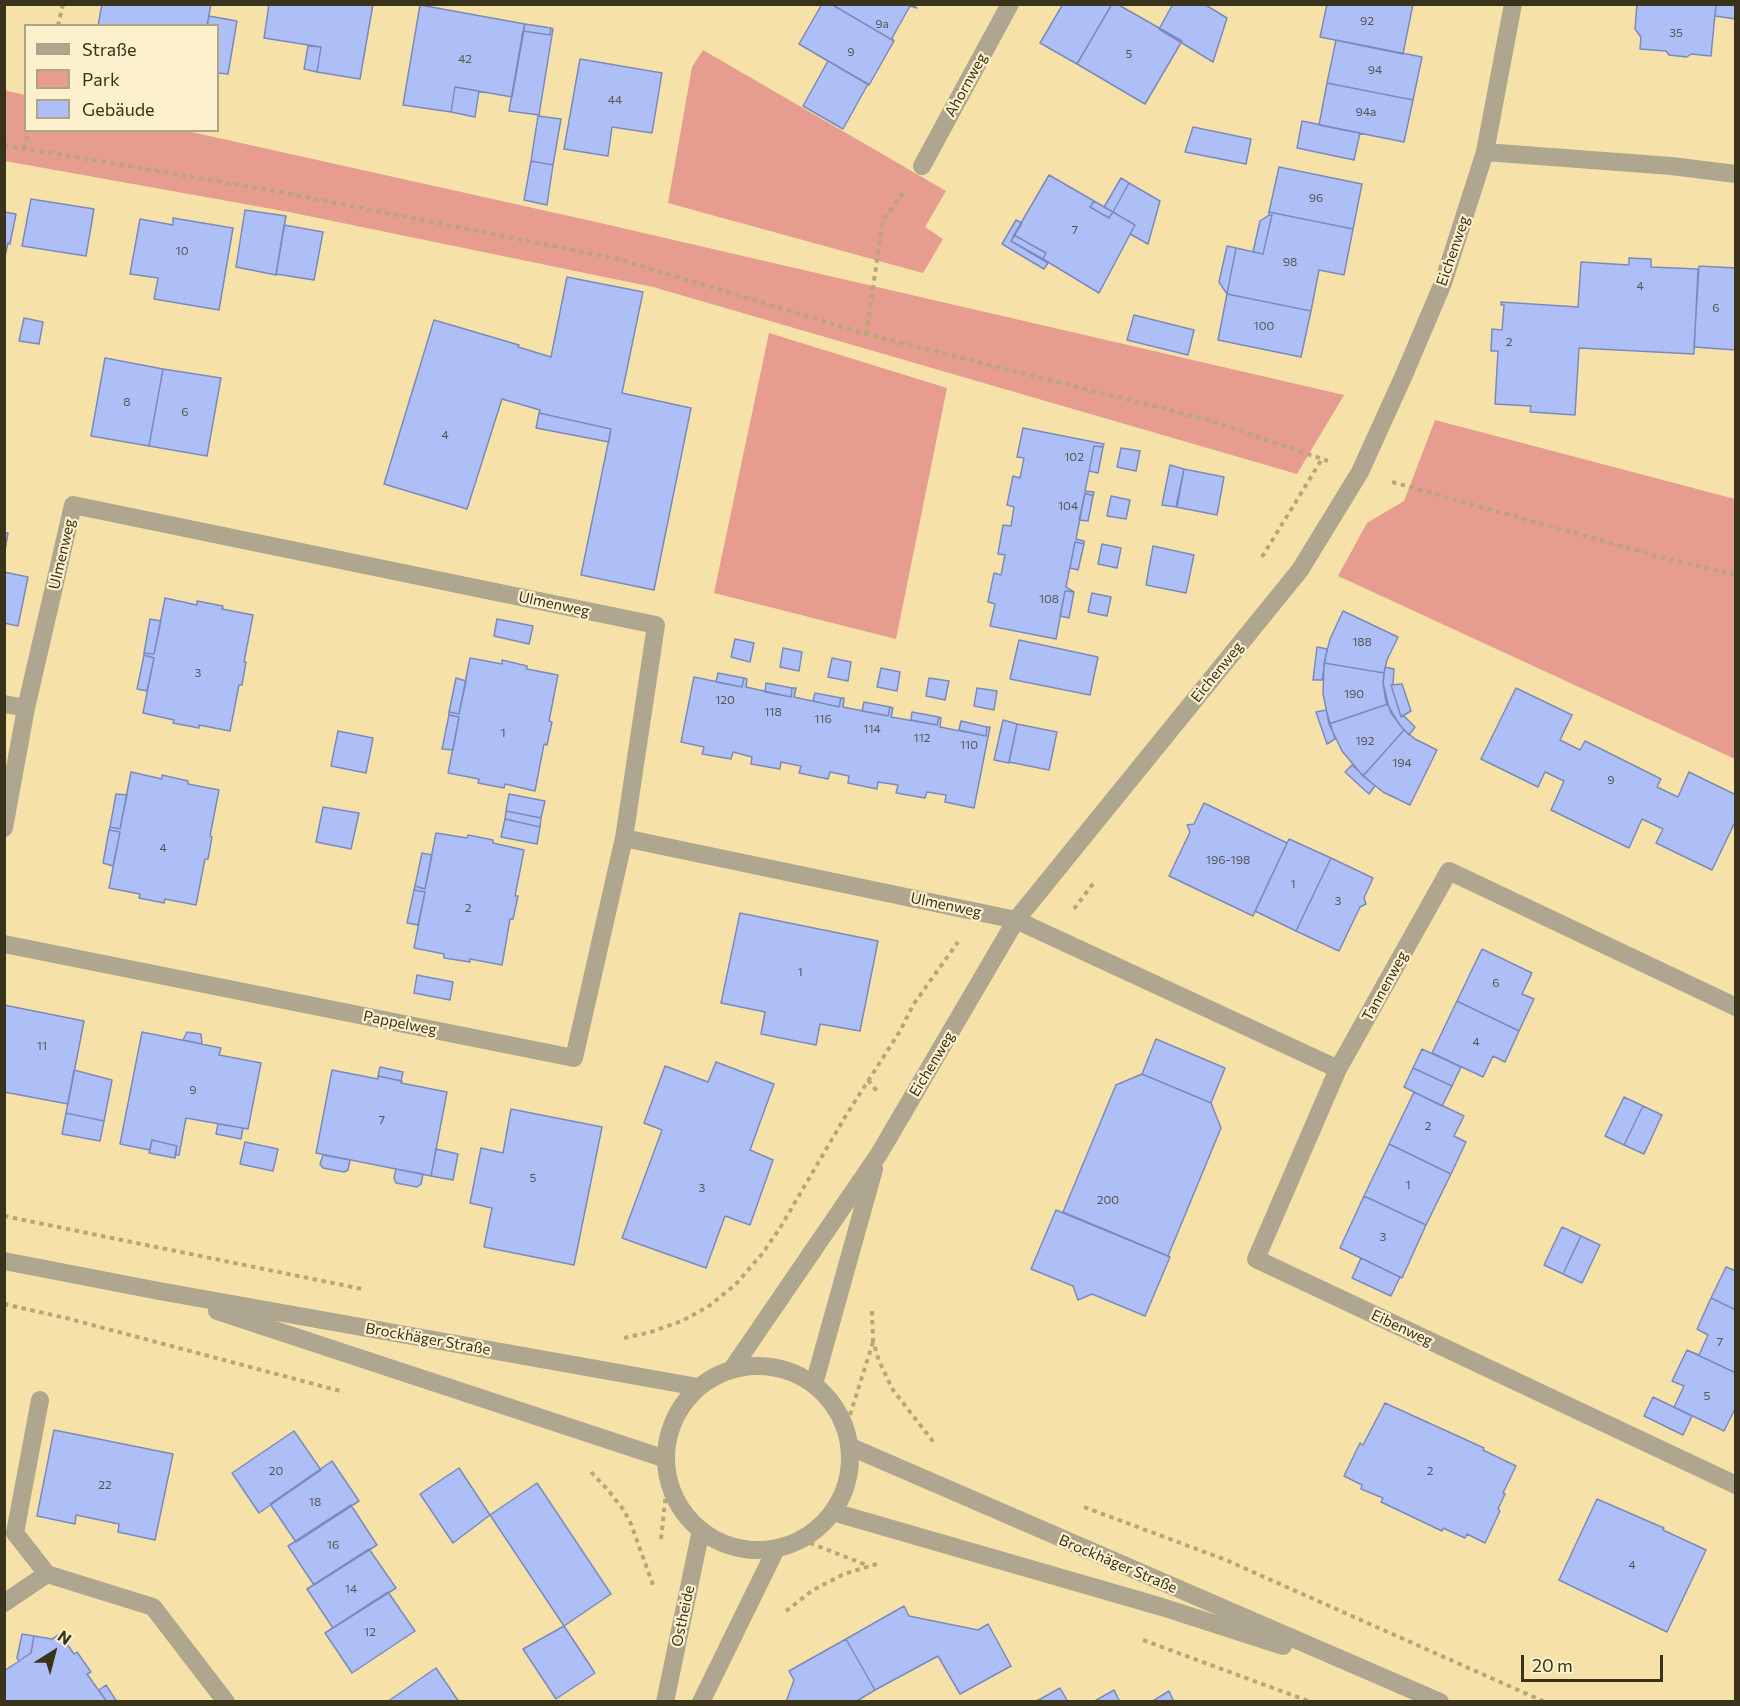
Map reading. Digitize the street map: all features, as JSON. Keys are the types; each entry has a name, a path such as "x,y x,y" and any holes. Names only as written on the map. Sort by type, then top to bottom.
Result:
{"street":[{"name":"Ahornweg","path":"922,166 1010,4"},
{"name":"Eichenweg","path":"732,1368 879,1154 1016,920 1300,570 1359,472 1443,283 1485,152 1513,4"},
{"path":"1485,152 1671,166 1736,174"},
{"name":"Ulmenweg","path":"26,708 74,505 656,625 624,838 1016,920"},
{"path":"4,704 26,708 4,828"},
{"name":"Pappelweg","path":"4,944 574,1058 624,838"},
{"name":"Tannenweg","path":"1338,1069 1449,871 1736,1007"},
{"path":"1016,920 1338,1069"},
{"name":"Eibenweg","path":"1338,1069 1256,1259 1736,1485"},
{"name":"Eichenweg","path":"814,1384 879,1154"},
{"name":"Brockhäger Straße","path":"4,1261 159,1291 698,1387"},
{"name":"Brockhäger Straße","path":"159,1291 666,1459"},
{"path":"777,1366 814,1384 837,1408 846,1427 851,1447 848,1484 833,1512 807,1537 776,1549 741,1549 701,1530 680,1508 668,1478 667,1442 677,1412 698,1387 732,1368 777,1366"},
{"path":"40,1400 15,1533 47,1574 153,1607 226,1701"},
{"name":"Brockhäger Straße","path":"851,1447 1440,1701"},
{"name":"Brockhäger Straße","path":"833,1512 1162,1607 1386,1679"},
{"name":"Ostheide","path":"665,1701 701,1530"},
{"path":"700,1701 776,1549"},
{"path":"4,1603 47,1574"}],"path":[{"path":"58,24 63,4"},
{"path":"24,149 28,132"},
{"path":"4,145 281,192 618,259 866,334 1209,420 1359,472 1660,557 1736,575"},
{"path":"866,334 883,220 922,166"},
{"path":"1052,937 1100,874"},
{"path":"4,1216 368,1290"},
{"path":"619,1339 651,1332 682,1321 709,1306 744,1275"},
{"path":"4,1304 66,1318 345,1392"},
{"path":"873,1304 873,1341 879,1362 893,1390 940,1450"},
{"path":"846,1427 873,1341"},
{"path":"586,1468 623,1509 652,1580 654,1593 656,1581"},
{"path":"660,1547 668,1478"},
{"path":"1073,1503 1226,1560 1545,1701"},
{"path":"801,1540 869,1566"},
{"path":"779,1616 813,1590 844,1574 890,1562"},
{"path":"1136,1637 1311,1701"}],"green space":[{"path":"703,50 946,191 925,227 943,239 923,273 668,203 692,67"},
{"path":"4,90 24,95 24,132 191,132 596,222 1344,395 1297,474 653,287 289,212 5,161"},
{"path":"769,333 947,388 896,639 714,593"},
{"path":"1435,420 1735,499 1735,759 1338,576 1367,523 1404,501"}],"building":[{"path":"102,4 211,4 207,24 98,24"},
{"path":"269,4 373,4 360,79 317,72 321,47 264,38"},
{"path":"822,4 831,4 894,41 869,85 799,44"},
{"path":"831,4 911,4 917,8 910,6 892,38 894,41"},
{"path":"1063,4 1112,4 1077,64 1040,43"},
{"path":"1112,4 1117,4 1182,41 1145,104 1077,64"},
{"path":"1173,4 1204,4 1227,18 1213,62 1159,29"},
{"path":"1327,4 1413,4 1403,54 1320,37"},
{"path":"1637,4 1716,4 1711,56 1691,54 1687,57 1669,55 1666,51 1640,49 1641,37 1635,29"},
{"path":"1716,4 1736,4 1736,19 1715,16"},
{"path":"420,5 525,24 512,97 455,87 451,112 403,105"},
{"path":"209,16 237,21 228,74 219,73 219,24 207,24"},
{"path":"525,24 551,28 550,35 523,31"},
{"path":"551,28 553,29 539,115 509,111 523,31 550,35"},
{"path":"1336,40 1422,57 1413,100 1327,83"},
{"path":"308,46 321,47 317,72 304,69"},
{"path":"580,59 662,73 652,133 612,127 608,156 564,149"},
{"path":"828,61 868,84 843,129 803,106"},
{"path":"1327,83 1413,100 1404,142 1319,125"},
{"path":"455,87 479,91 475,117 451,112"},
{"path":"538,116 561,119 553,165 531,161"},
{"path":"1302,121 1360,133 1354,160 1297,148"},
{"path":"1193,127 1251,139 1246,164 1185,152"},
{"path":"531,161 553,165 547,205 524,200"},
{"path":"1279,167 1362,184 1353,229 1269,212"},
{"path":"1049,175 1094,201 1090,207 1109,218 1113,212 1135,225 1099,293 1043,259 1046,253 1014,235"},
{"path":"1121,178 1129,183 1113,212 1104,207"},
{"path":"1129,183 1160,201 1148,244 1130,234 1135,225 1113,212"},
{"path":"31,199 94,209 86,256 22,246"},
{"path":"1094,201 1113,212 1109,218 1090,207"},
{"path":"245,210 286,216 276,275 236,267"},
{"path":"4,212 16,214 4,261"},
{"path":"1269,212 1353,229 1344,275 1319,270 1311,311 1227,294 1236,248 1263,254 1272,215 1269,215"},
{"path":"1272,215 1263,254 1253,252 1260,221"},
{"path":"173,218 233,228 219,310 154,299 158,278 130,274 140,219 173,225"},
{"path":"1016,220 1022,223 1011,241 1048,263 1044,269 1002,244"},
{"path":"284,225 323,232 314,280 276,274"},
{"path":"1014,235 1046,253 1043,259 1011,241"},
{"path":"1227,246 1236,248 1227,294 1219,282"},
{"path":"1629,258 1651,259 1651,267 1698,269 1694,354 1579,348 1575,415 1530,412 1531,406 1495,404 1498,351 1491,351 1492,329 1502,330 1504,305 1501,305 1501,302 1578,307 1581,262 1629,265"},
{"path":"1699,266 1736,268 1736,350 1694,347"},
{"path":"567,277 643,292 622,393 691,408 654,590 581,575 611,429 539,413 540,410 502,399 467,509 384,484 434,320 551,357"},
{"path":"1227,294 1311,311 1301,357 1218,340"},
{"path":"1134,315 1194,330 1188,355 1127,340"},
{"path":"24,318 43,322 39,344 19,341"},
{"path":"105,358 163,369 149,446 91,436"},
{"path":"163,369 221,378 207,456 149,446"},
{"path":"539,413 611,429 609,442 536,428"},
{"path":"1023,428 1104,444 1103,447 1094,446 1085,491 1094,492 1093,496 1085,493 1076,539 1084,541 1084,544 1075,542 1066,587 1074,592 1065,591 1056,639 990,626 995,604 988,602 994,573 1001,575 1005,555 998,554 1003,525 1011,526 1014,507 1007,505 1013,476 1020,478 1024,458 1017,457"},
{"path":"1094,446 1103,447 1098,473 1089,471"},
{"path":"1121,448 1140,451 1136,471 1117,467"},
{"path":"1170,465 1184,469 1177,507 1162,505"},
{"path":"1184,469 1224,477 1217,515 1176,507"},
{"path":"1085,493 1093,496 1088,521 1079,520"},
{"path":"1111,496 1130,500 1126,519 1107,516"},
{"path":"4,533 8,533 4,556"},
{"path":"1075,542 1084,544 1078,570 1070,568"},
{"path":"1102,544 1121,548 1117,568 1098,564"},
{"path":"1153,546 1194,555 1186,593 1146,585"},
{"path":"4,572 28,577 18,626 4,623"},
{"path":"1065,591 1074,592 1069,618 1060,616"},
{"path":"1092,593 1111,597 1107,616 1088,612"},
{"path":"165,598 197,605 197,601 223,606 222,609 253,615 242,685 239,685 230,731 173,723 174,720 143,713 154,658 144,653 154,654"},
{"path":"1343,611 1398,637 1387,660 1384,673 1324,663 1330,639"},
{"path":"150,619 161,621 154,654 144,653"},
{"path":"497,619 533,626 529,644 494,636"},
{"path":"735,639 754,643 750,662 731,657"},
{"path":"1019,640 1098,657 1090,695 1010,679"},
{"path":"1317,647 1327,649 1322,680 1313,680"},
{"path":"783,648 802,652 799,671 780,667"},
{"path":"144,655 154,658 147,691 137,689"},
{"path":"470,658 502,664 502,660 527,666 527,669 558,675 549,721 552,722 547,745 544,744 535,791 505,784 504,788 478,783 479,779 448,773 459,717 449,715 449,712 459,714"},
{"path":"832,658 851,662 848,681 828,677"},
{"path":"1324,663 1384,673 1383,683 1388,704 1329,724 1323,693"},
{"path":"1385,667 1394,669 1393,685 1391,685 1401,717 1403,715 1415,727 1409,735 1399,724 1386,702 1383,683"},
{"path":"881,668 900,672 897,691 877,687"},
{"path":"718,673 744,678 742,687 716,682"},
{"path":"694,677 742,687 744,678 747,679 746,687 791,697 792,688 796,688 794,697 839,707 841,698 844,698 843,707 888,716 890,707 893,708 891,717 937,725 939,717 941,718 940,727 986,736 987,727 990,727 974,808 945,802 946,795 927,792 925,798 896,793 898,785 878,782 877,789 848,783 849,776 830,772 828,779 799,773 801,766 781,762 780,769 751,764 752,757 733,752 731,759 702,754 704,747 681,742"},
{"path":"456,678 466,681 459,714 449,712"},
{"path":"929,678 949,681 945,700 926,696"},
{"path":"766,683 792,688 791,697 765,692"},
{"path":"1402,684 1411,711 1401,717 1391,685"},
{"path":"977,688 997,691 994,710 974,706"},
{"path":"1516,688 1572,715 1560,740 1580,750 1585,741 1661,779 1657,787 1678,797 1689,772 1736,795 1736,820 1712,870 1656,843 1663,829 1642,819 1629,848 1551,810 1564,781 1545,772 1538,787 1481,759"},
{"path":"815,693 841,698 839,707 813,701"},
{"path":"864,702 890,707 888,716 862,711"},
{"path":"1388,704 1391,713 1404,730 1363,776 1342,751 1329,724"},
{"path":"1326,710 1335,739 1327,744 1316,712"},
{"path":"912,712 939,717 937,725 911,720"},
{"path":"449,715 459,717 453,750 442,749"},
{"path":"1003,720 1017,724 1009,763 994,760"},
{"path":"961,721 987,727 986,736 959,730"},
{"path":"1017,724 1057,732 1049,770 1009,762"},
{"path":"1404,730 1415,739 1437,750 1410,805 1383,792 1363,776"},
{"path":"338,731 373,738 366,773 331,766"},
{"path":"1352,765 1375,786 1369,794 1345,772"},
{"path":"131,772 162,779 162,775 188,781 188,784 219,790 208,859 205,859 196,905 165,899 164,903 139,898 140,894 109,888 120,832 109,830 110,827 120,829"},
{"path":"116,794 127,795 120,829 110,827"},
{"path":"509,794 545,801 541,818 506,811"},
{"path":"1204,803 1287,843 1253,916 1169,876 1190,832 1187,825 1194,824"},
{"path":"323,807 359,813 351,849 316,842"},
{"path":"506,811 541,818 540,827 505,819"},
{"path":"505,819 540,827 537,844 501,837"},
{"path":"109,830 120,832 113,866 103,863"},
{"path":"436,833 467,838 468,835 524,850 515,896 518,896 513,919 510,919 502,965 470,959 470,962 444,958 444,954 414,948 425,892 414,890 415,886 425,889"},
{"path":"1289,839 1331,858 1296,931 1255,911"},
{"path":"422,853 432,855 425,889 415,886"},
{"path":"1331,858 1373,878 1364,898 1366,904 1360,907 1339,951 1296,931"},
{"path":"414,890 425,892 418,925 407,923"},
{"path":"740,913 878,941 860,1031 820,1024 816,1045 761,1034 765,1012 721,1003"},
{"path":"1482,949 1532,973 1522,994 1534,999 1519,1031 1457,1001"},
{"path":"417,975 453,982 450,1000 414,993"},
{"path":"1457,1001 1519,1031 1505,1062 1493,1056 1483,1077 1432,1053"},
{"path":"4,1005 84,1021 68,1104 4,1092"},
{"path":"142,1032 221,1048 219,1055 261,1063 248,1129 186,1118 179,1155 175,1155 177,1146 152,1140 150,1150 120,1144"},
{"path":"187,1032 201,1034 202,1044 183,1040"},
{"path":"1156,1039 1225,1068 1211,1103 1142,1074"},
{"path":"1422,1049 1461,1067 1452,1086 1413,1068"},
{"path":"716,1062 774,1084 750,1150 773,1160 750,1225 725,1216 706,1268 622,1238 662,1130 644,1123 665,1066 708,1082"},
{"path":"380,1067 403,1072 401,1081 378,1076"},
{"path":"1413,1068 1452,1086 1442,1106 1404,1087"},
{"path":"74,1070 112,1080 104,1121 66,1113"},
{"path":"332,1070 378,1079 378,1076 447,1092 431,1176 316,1153"},
{"path":"1142,1074 1211,1103 1221,1128 1168,1256 1063,1212 1116,1085"},
{"path":"1414,1092 1464,1116 1454,1136 1466,1142 1451,1174 1389,1144"},
{"path":"1624,1097 1643,1106 1624,1145 1605,1136"},
{"path":"1643,1106 1662,1115 1644,1154 1624,1145"},
{"path":"511,1109 602,1127 574,1265 484,1247 492,1208 470,1203 481,1148 503,1153"},
{"path":"66,1113 104,1121 100,1141 62,1134"},
{"path":"218,1124 243,1128 241,1139 216,1134"},
{"path":"152,1140 177,1146 175,1158 149,1153"},
{"path":"245,1142 278,1149 273,1171 240,1164"},
{"path":"1389,1144 1451,1174 1426,1225 1364,1196"},
{"path":"436,1149 458,1154 453,1180 431,1176"},
{"path":"323,1155 350,1160 348,1170 344,1172 323,1168 320,1164"},
{"path":"396,1169 423,1174 421,1184 417,1187 396,1183 394,1178"},
{"path":"1364,1196 1426,1225 1402,1278 1340,1248"},
{"path":"1056,1210 1170,1257 1145,1316 1092,1294 1078,1300 1073,1286 1031,1269"},
{"path":"1562,1227 1581,1236 1563,1274 1544,1265"},
{"path":"1581,1236 1600,1245 1582,1283 1563,1274"},
{"path":"1361,1258 1400,1277 1391,1296 1352,1278"},
{"path":"1726,1267 1736,1271 1736,1310 1711,1298"},
{"path":"1711,1298 1736,1310 1736,1373 1687,1350 1699,1355 1708,1335 1697,1329"},
{"path":"1687,1350 1736,1373 1736,1407 1724,1431 1674,1407 1684,1386 1672,1381"},
{"path":"1653,1397 1692,1416 1683,1435 1644,1416"},
{"path":"1385,1403 1484,1448 1483,1450 1516,1466 1503,1493 1505,1494 1498,1509 1500,1511 1485,1543 1467,1534 1465,1538 1443,1528 1442,1531 1381,1502 1383,1498 1361,1489 1362,1485 1344,1476 1360,1443 1363,1445"},
{"path":"54,1430 173,1454 155,1540 118,1532 119,1524 76,1515 75,1524 37,1516"},
{"path":"294,1431 321,1470 259,1513 232,1473"},
{"path":"332,1461 359,1501 296,1542 270,1504"},
{"path":"459,1468 490,1515 453,1543 420,1494"},
{"path":"537,1483 611,1594 564,1626 490,1515"},
{"path":"1597,1499 1664,1528 1663,1530 1706,1550 1667,1632 1559,1580"},
{"path":"351,1505 377,1545 314,1585 288,1546"},
{"path":"369,1549 396,1588 333,1628 307,1589"},
{"path":"388,1592 415,1631 352,1673 325,1633"},
{"path":"904,1606 909,1616 978,1630 988,1624 1011,1666 960,1694 938,1656 875,1690 846,1639"},
{"path":"564,1626 595,1673 556,1699 523,1649"},
{"path":"22,1634 34,1636 31,1653 19,1661 17,1658"},
{"path":"60,1634 91,1672 87,1674 107,1702 4,1702 4,1671 31,1653 34,1636 52,1639"},
{"path":"846,1639 875,1690 855,1702 786,1702 794,1680 789,1671"},
{"path":"436,1668 459,1702 387,1702"},
{"path":"106,1685 117,1702 107,1702 99,1690"},
{"path":"1060,1688 1068,1702 1035,1702"},
{"path":"1114,1690 1120,1702 1093,1702"},
{"path":"1169,1691 1174,1702 1151,1702"}]}
